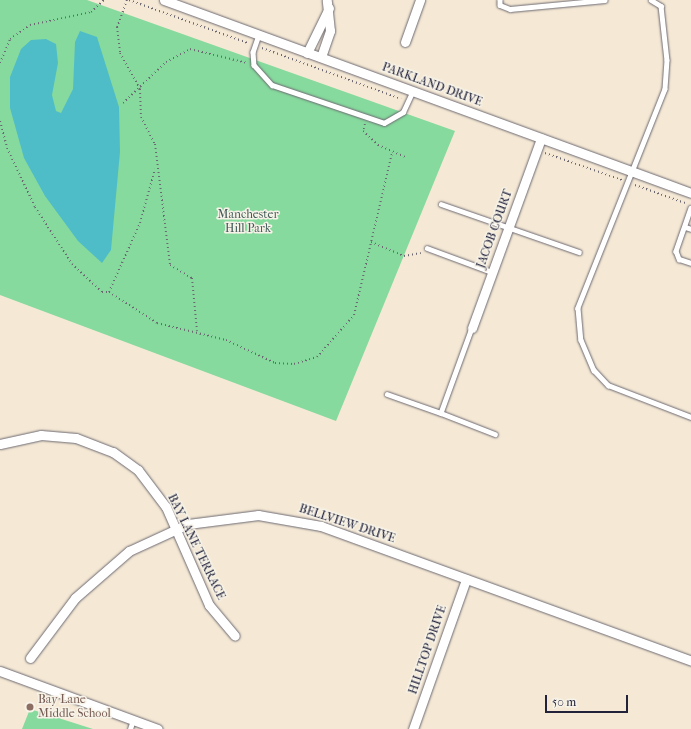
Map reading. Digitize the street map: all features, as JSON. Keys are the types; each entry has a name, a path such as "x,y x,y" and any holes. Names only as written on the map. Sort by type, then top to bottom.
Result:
{"street":[{"name":"PARKLAND DRIVE","path":"164,0 691,193"},
{"path":"405,42 420,0"},
{"path":"308,52 328,4"},
{"path":"321,57 330,31 328,4"},
{"name":"JACOB COURT","path":"472,328 541,138"},
{"name":"BAY LANE TERRACE","path":"0,444 29,436 52,435 101,446 145,477 166,507 209,605 235,636"},
{"name":"BELLVIEW DRIVE","path":"30,658 92,581 129,552 175,529 233,516 297,520 466,579 691,661"},
{"name":"HILLTOP DRIVE","path":"413,729 466,579"},
{"path":"0,671 158,729"}],"lane":[{"path":"500,0 500,5 510,9 605,0"},
{"path":"651,0 660,6"},
{"path":"660,0 667,60 665,89 633,172 626,181 578,308 581,340 594,370 608,385 691,417"},
{"path":"259,35 253,52 254,65 272,85 367,119 384,123 395,119 413,91"},
{"path":"441,204 579,252"},
{"path":"691,208 676,251 679,259 691,263"},
{"path":"685,226 691,229"},
{"path":"427,248 492,272"},
{"path":"441,413 472,328"},
{"path":"387,394 495,434"},
{"path":"130,729 133,720"}],"path":[{"path":"0,63 10,39 30,25 91,12 104,0"},
{"path":"127,0 117,27 120,52 140,89 139,107 155,144 156,168 170,265 192,278 197,331"},
{"path":"123,103 140,89 166,62 190,49 200,48 254,65"},
{"path":"367,119 364,132 392,153 405,157"},
{"path":"0,121 7,148 35,207 72,264 102,292 109,292 157,323 197,331 275,363 294,364 317,357 354,315 392,153"},
{"path":"109,292 140,223 156,168"},
{"path":"371,242 404,256 427,248"}],"green space":[{"name":"Manchester Hill Park","path":"0,0 87,0 455,131 336,421 0,295"},
{"path":"30,709 93,729 22,729"}],"water":[{"path":"80,31 97,37 119,107 120,152 111,250 102,263 78,241 45,196 24,158 10,108 10,77 21,49 31,40 46,39 56,44 58,63 52,95 56,111 61,113 73,89 75,42"}],"place":[{"name":"Bay Lane Middle School","path":"30,707"}]}
